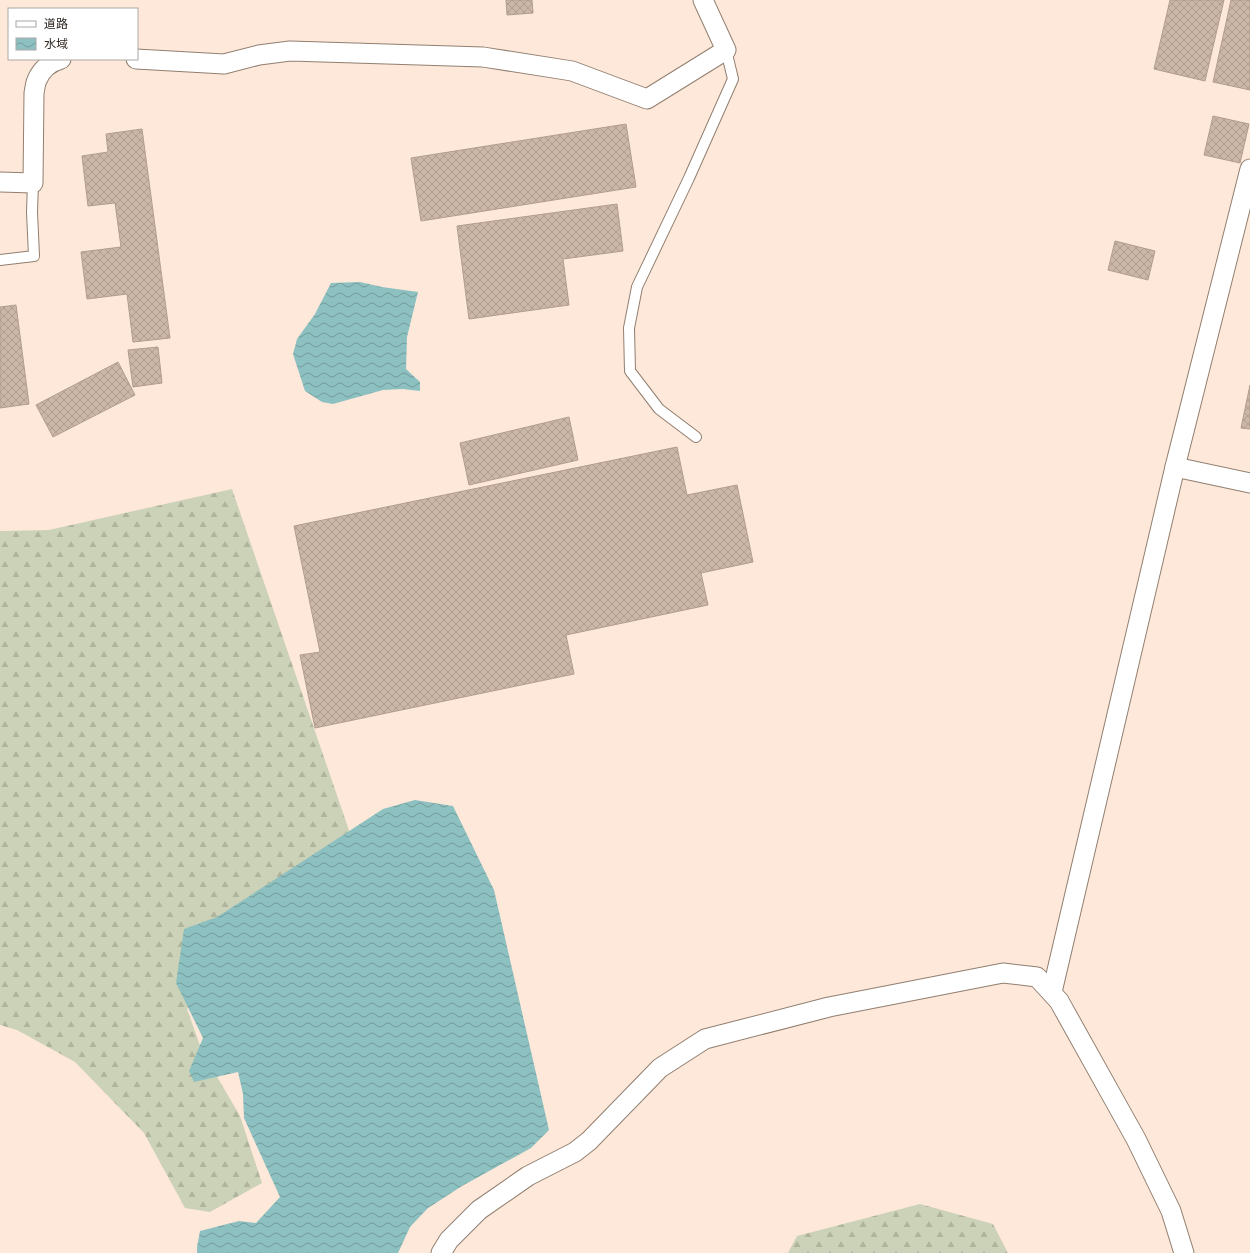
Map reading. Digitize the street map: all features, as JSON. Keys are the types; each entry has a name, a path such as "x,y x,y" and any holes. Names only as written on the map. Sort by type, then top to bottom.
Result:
{"street":[{"path":"138,59 224,64 259,55 290,51 483,56 572,71 647,100 726,50 703,0"},
{"path":"0,182 33,183 34,94 37,80 44,69 58,60"},
{"path":"1052,992 1175,467 1250,169"},
{"path":"1175,467 1250,483"},
{"path":"441,1253 449,1240 479,1210 528,1176 575,1152 589,1141 660,1068 705,1038 829,1007 1003,972 1036,977 1059,1001 1136,1139 1171,1211 1184,1253"}],"lane":[{"path":"696,437 659,409 630,371 629,328 637,287 689,178 733,79 726,50"},
{"path":"0,260 34,256 32,212 33,183"}],"green space":[{"path":"232,489 353,842 200,979 187,1009 202,1051 240,1116 262,1183 210,1212 185,1208 144,1133 75,1062 17,1030 0,1025 0,531 49,530"},
{"path":"920,1204 993,1224 1008,1253 788,1253 797,1236"}],"water":[{"path":"360,282 418,292 407,337 406,369 420,382 420,391 403,389 383,390 333,404 322,402 305,391 293,354 297,339 315,314 331,283"},
{"path":"415,800 453,806 494,890 549,1130 531,1148 462,1186 428,1208 410,1227 398,1253 197,1253 200,1231 239,1221 256,1223 280,1197 244,1118 243,1094 238,1072 194,1082 189,1071 203,1038 176,983 184,929 217,917 383,809"}],"building":[{"path":"506,0 532,0 533,13 507,15"},
{"path":"1170,0 1224,0 1205,81 1154,69"},
{"path":"1231,0 1250,0 1250,90 1213,82"},
{"path":"1213,116 1249,124 1240,163 1204,155"},
{"path":"626,124 636,187 421,221 411,158"},
{"path":"142,129 170,338 133,342 127,294 87,299 81,252 121,247 115,203 88,206 82,156 108,152 106,134"},
{"path":"617,204 623,251 563,259 569,305 469,319 457,226"},
{"path":"1115,241 1155,251 1148,280 1108,270"},
{"path":"16,305 29,404 0,408 0,307"},
{"path":"158,347 162,383 133,387 128,350"},
{"path":"118,362 135,395 53,437 36,405"},
{"path":"1250,385 1250,429 1241,428"},
{"path":"569,417 578,460 469,485 460,443"},
{"path":"677,447 687,495 737,485 753,562 701,573 708,605 566,635 574,674 315,728 300,655 320,652 294,526"}]}
